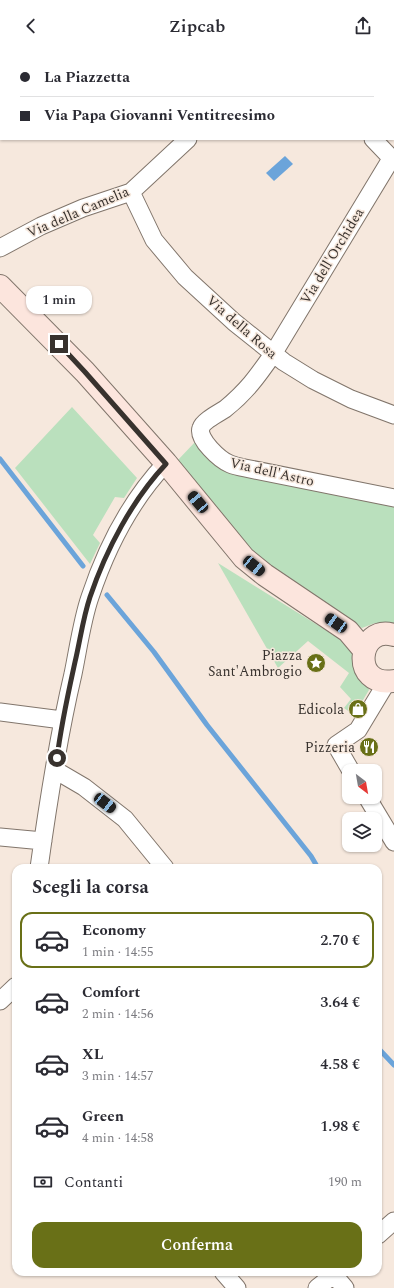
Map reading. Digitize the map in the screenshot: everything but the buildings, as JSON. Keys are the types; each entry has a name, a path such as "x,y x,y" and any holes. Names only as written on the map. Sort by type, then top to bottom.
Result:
{"street":[{"name":"Via della Camelia","path":"0,248 41,226 82,208 131,192 187,140"},
{"path":"374,140 393,160"},
{"name":"Via dell'Orchidea","path":"273,354 393,160"},
{"name":"Via della Rosa","path":"131,192 154,240 185,276 234,322 273,354 313,380 351,399 394,415"},
{"path":"0,286 85,372 166,464 244,558 265,575 348,631 383,638 364,665 367,672 383,684 358,730 336,745 347,764"},
{"name":"Via dell'Astro","path":"273,354 255,380 241,396 221,412 205,422 201,427 201,434 211,449 219,457 230,464 394,498"},
{"path":"40,864 62,720 90,598 105,558 130,513 149,482 166,464"},
{"path":"0,712 62,720"},
{"path":"55,770 84,787 125,819 162,864"},
{"path":"371,804 394,842"},
{"path":"0,837 43,841"},
{"path":"0,1001 12,990"},
{"path":"382,1232 394,1221"},
{"path":"226,1276 236,1288"},
{"path":"317,1288 331,1276"},
{"path":"337,1276 345,1288"}],"green space":[{"path":"72,407 137,478 124,498 115,497 93,535 100,543 90,564 15,468"},
{"path":"196,441 214,461 394,504 394,624 375,623 362,628 257,558 177,461"},
{"path":"218,563 356,649 369,690 354,715 344,708 351,699 340,687 349,673 308,641 278,668"}],"water":[{"path":"285,156 293,164 274,181 266,173"}],"waterway":[{"path":"0,459 83,566"},
{"path":"107,595 154,652 207,725 311,856 316,864"},
{"path":"382,1052 394,1065"}],"place":[{"name":"Piazza Sant'Ambrogio","path":"316,663"},
{"name":"Edicola","path":"358,709"},
{"name":"Pizzeria","path":"369,747"}],"route":[{"path":"57,758 62,720 90,598 105,558 126,519 149,482 166,464 59,344"}]}
